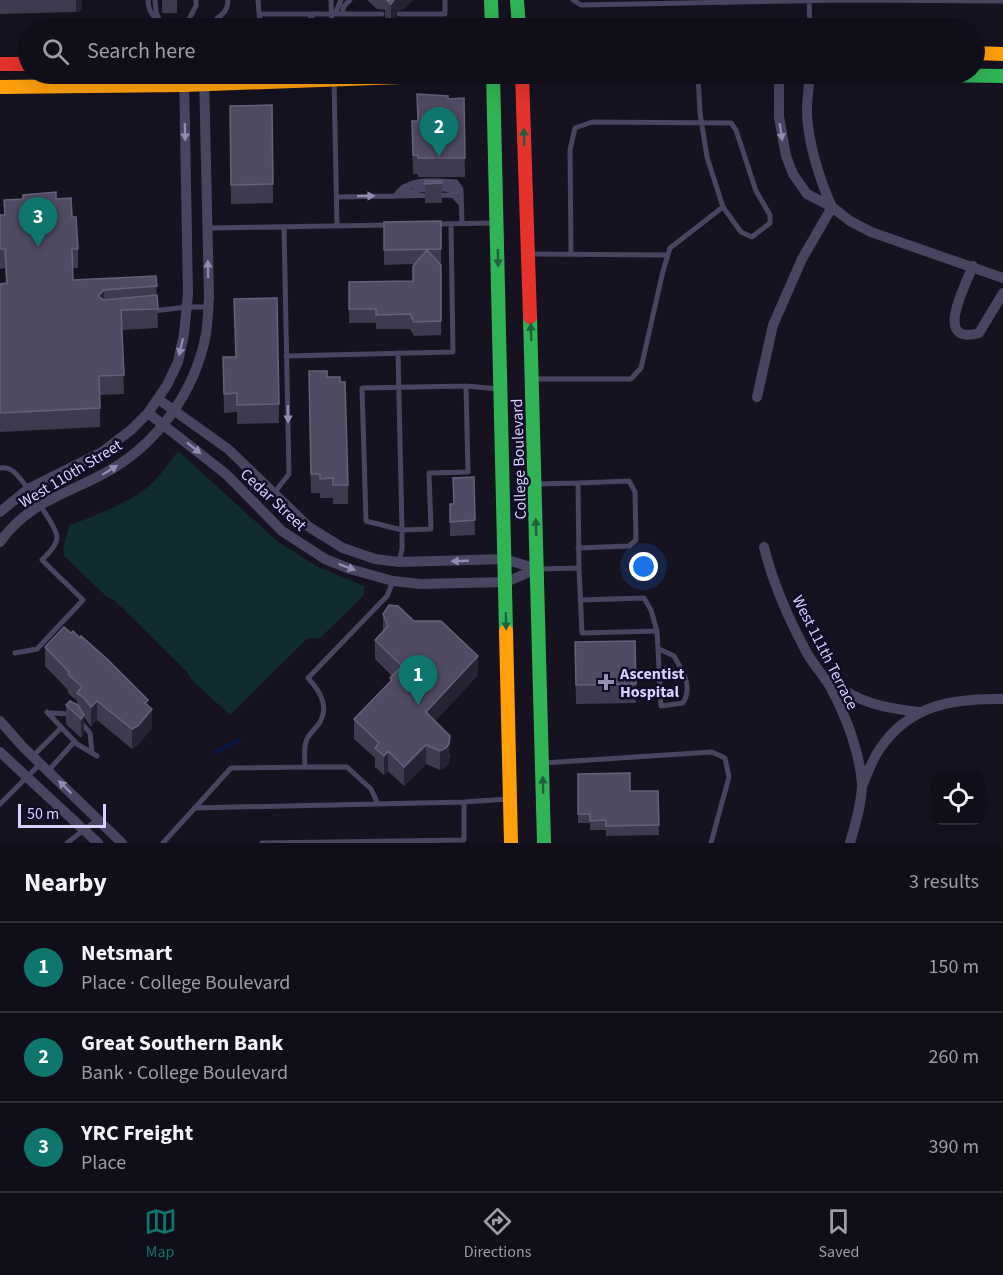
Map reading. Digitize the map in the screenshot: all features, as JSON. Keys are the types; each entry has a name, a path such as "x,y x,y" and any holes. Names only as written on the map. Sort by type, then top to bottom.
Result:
{"main road":[{"path":"491,0 492,18"},
{"path":"517,0 518,18"},
{"path":"985,53 1003,54"},
{"path":"0,64 18,64"},
{"path":"985,75 1003,75"},
{"path":"0,87 69,84"},
{"name":"College Boulevard","path":"493,84 511,843"},
{"name":"College Boulevard","path":"522,84 544,843"}],"street":[{"name":"West 110th Street","path":"0,512 28,489 102,452 131,430 158,399 178,362 187,307 184,84"},
{"name":"West 110th Street","path":"0,542 19,521 53,496 104,474 141,448 164,425 189,386 199,361 206,333 208,307 204,84"},
{"path":"778,84 782,137 793,174 807,194 871,232 1003,278"},
{"path":"809,84 807,113 814,154 824,190 832,207"},
{"path":"756,397 773,325 802,259 832,207"},
{"path":"186,229 207,228"},
{"path":"974,266 954,310 955,326 961,333 969,336 979,333 1003,293"},
{"name":"Cedar Street","path":"158,399 228,449 300,519 331,542 375,559 399,562 505,559 537,569"},
{"name":"Cedar Street","path":"148,413 226,474 282,531 326,559 350,570 393,581 420,584 506,582 537,569"},
{"name":"West 111th Terrace","path":"764,547 771,577 794,628 833,692 850,734 860,770 862,787 850,843"},
{"path":"393,581 399,562"},
{"path":"824,677 858,700 889,708 919,712 959,702 1003,699"},
{"path":"862,787 878,751 896,729 919,712"},
{"path":"0,721 122,843"},
{"path":"0,752 98,843"}],"lane":[{"path":"148,0 152,16 155,18"},
{"path":"155,0 158,18"},
{"path":"189,18 196,6 195,0"},
{"path":"216,18 224,15 228,9 228,0"},
{"path":"258,0 260,18"},
{"path":"333,18 334,0"},
{"path":"333,14 341,0"},
{"path":"342,14 344,6 350,0"},
{"path":"399,14 445,14 445,0"},
{"path":"573,0 581,5 809,0 1003,1"},
{"path":"809,0 810,18"},
{"path":"259,14 382,14"},
{"path":"311,18 314,14"},
{"path":"336,84 337,226"},
{"path":"571,255 570,150 575,128 592,122 702,122 731,123 736,130 756,191 770,215 770,222 752,237 741,232 723,207 707,157 702,122 699,84"},
{"path":"395,196 399,189 410,182 459,184 462,223"},
{"path":"336,197 453,195 461,200"},
{"path":"532,379 631,379 641,368 670,248 723,207"},
{"path":"429,224 497,223"},
{"path":"286,356 453,352 451,224"},
{"path":"207,228 396,225"},
{"path":"273,494 289,474 284,227"},
{"path":"528,254 668,255"},
{"path":"147,311 208,307"},
{"path":"398,353 402,530 399,562"},
{"path":"466,386 468,472 429,473 431,529 402,530 366,521 362,388 466,386 501,389"},
{"path":"0,468 5,467 13,471 53,526 57,535 56,544 42,560 83,600 37,649 15,653"},
{"path":"535,484 629,481 635,492 636,540 629,546 579,548"},
{"path":"578,483 582,633 657,631"},
{"path":"537,569 579,568"},
{"path":"305,767 305,742 321,720 323,708 318,690 308,678 387,596 393,581"},
{"path":"580,600 644,598 651,610 657,631 661,706 683,703 688,694 685,678 675,656 659,649"},
{"path":"47,712 72,714 90,733 94,755 62,728 47,712"},
{"path":"0,804 41,763 62,728"},
{"path":"41,763 75,741"},
{"path":"543,762 712,752 725,758 729,777 711,843"},
{"path":"162,843 231,768 347,767 371,789 378,804"},
{"path":"194,808 510,799"},
{"path":"262,843 464,840 464,802"},
{"path":"67,843 98,819"}],"green space":[{"path":"178,451 277,541 318,567 364,586 364,595 320,638 308,638 230,715 191,679 188,673 114,600 107,597 64,556 63,549 69,525 111,508 142,491 157,478"}],"building":[{"path":"417,94 448,96 448,99 464,98 465,158 418,158 418,155 413,155 412,121 418,121"},
{"path":"272,105 273,184 231,185 230,106"},
{"path":"425,181 442,181 442,183 425,184"},
{"path":"56,192 56,199 71,198 72,217 76,217 78,249 72,249 73,280 156,276 157,286 104,290 99,295 104,300 157,295 158,309 121,310 124,375 99,376 100,408 0,413 0,284 7,283 5,249 0,249 0,215 5,215 4,200 23,199 23,195"},
{"path":"441,221 441,249 384,250 384,222"},
{"path":"427,250 441,265 441,321 414,322 410,314 376,315 376,309 349,309 349,282 413,281 413,266"},
{"path":"277,298 279,404 237,405 237,393 224,394 223,357 236,357 234,299"},
{"path":"309,371 327,371 327,377 340,377 340,382 345,382 348,485 333,485 333,478 320,479 320,474 311,474"},
{"path":"474,477 475,520 450,522 450,504 454,504 453,478"},
{"path":"389,605 398,606 414,621 441,621 478,656 426,712 450,736 449,744 440,751 426,745 404,767 388,751 384,756 375,748 379,743 354,719 392,680 390,678 402,666 375,640 388,626 383,614"},
{"path":"64,627 71,633 73,631 80,638 81,636 148,700 145,703 152,709 138,726 132,729 97,701 91,707 77,693 82,687 45,647"},
{"path":"635,641 636,684 576,685 575,642"},
{"path":"70,701 78,705 84,715 81,719 66,705"},
{"path":"630,773 630,791 658,791 659,825 606,826 606,820 590,821 590,814 578,814 578,774"}],"waterway":[{"path":"216,752 239,740"}],"traffic: fast":[{"path":"491,0 492,18"},
{"path":"517,0 518,18"},
{"path":"985,76 1003,76"},
{"path":"493,84 506,631"},
{"path":"530,317 544,843"}],"traffic: slow":[{"path":"985,53 1003,54"},
{"path":"0,87 211,84"},
{"path":"506,631 511,843"}],"traffic: jam":[{"path":"0,64 18,64"},
{"path":"522,84 530,317"}],"place":[{"name":"Great Southern Bank","path":"439,157"},
{"name":"YRC Freight","path":"38,247"},
{"name":"Ascentist Hospital","path":"606,682"},
{"name":"Netsmart","path":"418,705"}]}
